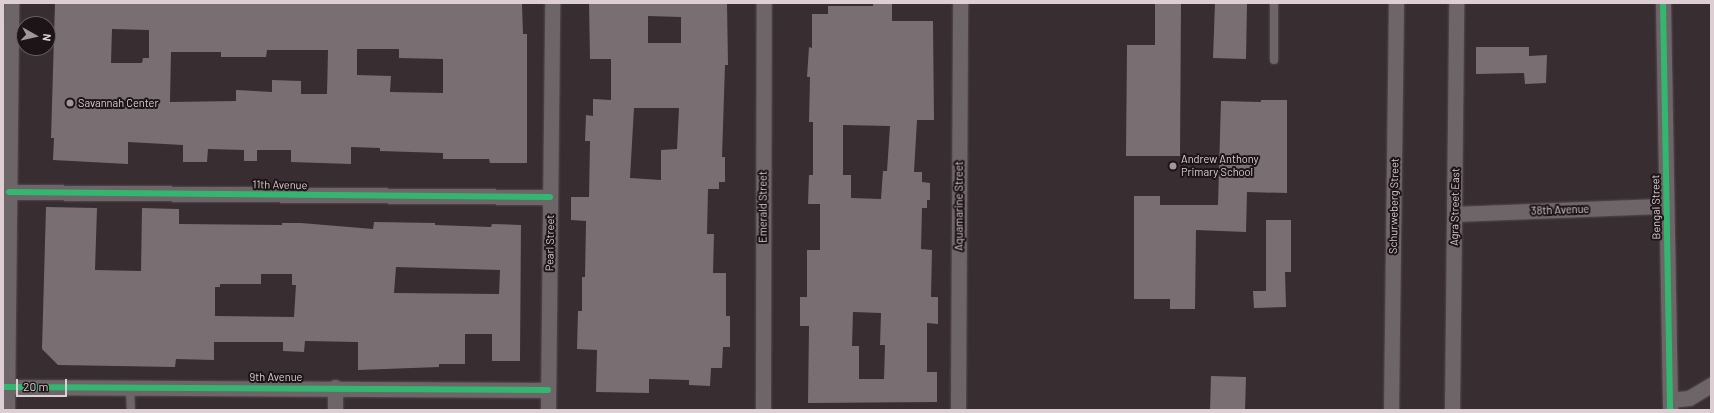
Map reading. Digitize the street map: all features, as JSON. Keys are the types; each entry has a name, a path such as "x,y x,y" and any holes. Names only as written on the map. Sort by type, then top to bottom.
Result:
{"street":[{"path":"8,410 5,387 9,192 7,35 11,3"},
{"name":"Pearl Street","path":"548,410 552,3"},
{"name":"Emerald Street","path":"763,410 764,3"},
{"name":"Aquamarine Street","path":"958,410 960,3"},
{"name":"Schurweberg Street","path":"1391,410 1396,3"},
{"name":"Agra Street East","path":"1452,410 1456,3"},
{"name":"Bengal Street","path":"1663,3 1670,405"},
{"name":"11th Avenue","path":"9,192 550,197"},
{"name":"38th Avenue","path":"1455,214 1666,206"},
{"path":"1670,405 1689,398 1711,385"},
{"name":"9th Avenue","path":"5,387 335,387 548,390"},
{"path":"335,387 335,410"}],"lane":[{"path":"1274,3 1274,60"},
{"path":"130,386 131,410"}],"building":[{"path":"55,3 522,4 523,34 527,34 527,163 490,163 489,159 443,159 443,153 380,151 380,148 351,147 351,164 291,162 291,150 257,150 257,161 244,161 244,150 208,149 207,162 183,162 183,145 128,142 128,164 53,160 54,138 51,138 53,56 56,56","holes":["112,29 149,30 149,58 143,58 142,63 111,63","357,49 399,49 399,58 443,59 443,93 390,92 391,76 357,75","267,50 328,50 327,94 301,94 301,81 272,80 272,92 236,90 236,101 170,102 171,52 221,52 221,57 266,57"]},
{"path":"589,3 727,3 728,65 725,65 722,157 725,157 725,182 719,182 719,189 708,189 707,234 714,234 713,273 726,273 726,316 730,316 730,347 723,347 722,368 711,368 710,386 689,385 689,380 649,379 649,393 596,392 597,350 577,349 578,311 582,311 582,277 585,277 586,221 571,220 571,197 589,197 590,141 585,141 586,115 593,116 593,99 611,100 611,59 590,59","holes":["648,16 681,17 681,43 648,43","634,108 679,108 677,149 661,150 661,180 630,178"]},
{"path":"873,3 892,3 892,21 933,21 934,120 917,120 914,172 922,172 922,182 930,183 930,200 927,200 927,208 922,208 921,249 932,250 931,297 938,297 938,324 927,323 927,372 937,372 937,402 808,403 809,326 800,326 800,297 807,297 807,250 820,250 820,204 808,204 809,175 813,175 813,122 809,122 810,77 807,77 809,47 812,48 812,14 828,14 828,6 873,6","holes":["843,125 890,126 887,171 883,171 881,199 851,198 851,175 843,175","853,312 881,313 880,345 885,345 884,379 859,379 859,346 852,346"]},
{"path":"1155,3 1181,3 1180,156 1126,156 1127,45 1155,45"},
{"path":"1215,3 1247,3 1246,59 1213,58"},
{"path":"1476,47 1529,47 1529,56 1547,55 1546,83 1525,84 1524,73 1476,74"},
{"path":"1261,100 1287,100 1287,193 1247,192 1246,232 1196,230 1195,309 1170,309 1170,299 1134,299 1134,196 1160,196 1160,205 1218,205 1221,101 1261,102"},
{"path":"46,207 97,208 95,270 141,271 142,208 179,209 179,224 282,225 282,223 301,223 373,229 374,222 435,223 435,225 491,227 492,224 521,225 520,361 492,361 492,334 465,334 465,364 439,364 439,367 358,370 358,342 305,341 304,352 283,351 283,342 214,342 214,360 176,359 175,367 58,365 42,349","holes":["396,267 500,270 499,294 394,293","261,274 292,274 292,285 296,285 294,317 215,316 215,287 220,287 220,284 261,284"]},
{"path":"1266,220 1291,220 1291,272 1285,272 1286,307 1254,308 1253,291 1266,291"},
{"path":"1211,376 1246,377 1245,410 1210,410"}],"cycle path":[{"path":"1663,3 1670,410"},
{"path":"9,192 550,197"},
{"path":"3,387 548,390"}],"place":[{"name":"Savannah Center","path":"70,103"},
{"name":"Andrew Anthony Primary School","path":"1173,166"}]}
